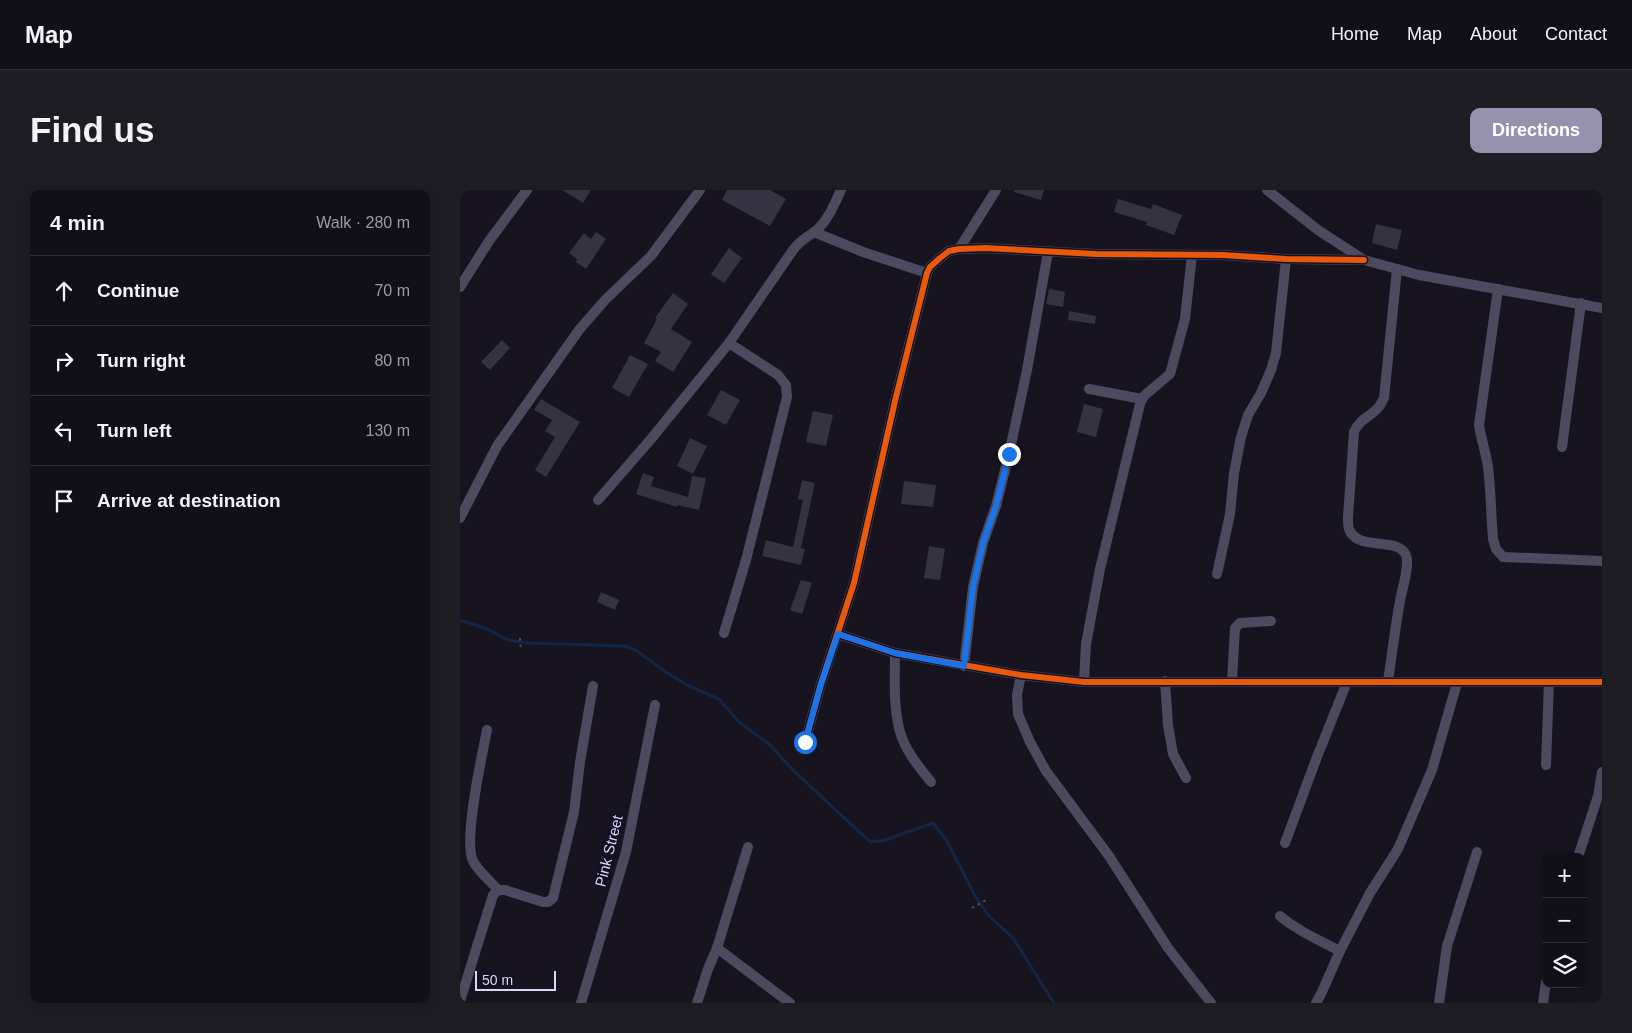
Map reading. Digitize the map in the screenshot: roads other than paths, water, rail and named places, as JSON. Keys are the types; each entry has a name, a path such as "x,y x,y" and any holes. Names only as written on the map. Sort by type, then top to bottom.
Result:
{"street":[{"path":"460,287 527,190"},
{"path":"460,518 497,446 578,330 606,299 651,256 700,190"},
{"path":"598,500 651,439 729,343 793,250 806,236 820,226 830,213 841,190"},
{"path":"958,249 996,190"},
{"path":"1267,190 1318,230 1364,260"},
{"path":"814,232 863,252 927,273"},
{"path":"805,742 821,684 854,584 895,401 927,273 930,267 949,251 986,248 1096,254 1364,260 1419,275 1602,308"},
{"path":"964,666 973,587 983,543 996,506 1009,454 1027,370 1048,252"},
{"path":"1084,682 1086,644 1100,569 1142,399 1170,374 1185,319 1192,255"},
{"path":"1217,574 1230,514 1234,473 1241,437 1248,415 1261,393 1276,354 1286,259"},
{"path":"1388,682 1407,557 1403,550 1395,546 1367,542 1355,537 1349,529 1348,518 1354,432 1358,425 1378,408 1384,398 1397,269"},
{"path":"1498,289 1479,425 1489,471 1492,528 1496,549 1503,557 1602,560"},
{"path":"1562,447 1580,303"},
{"path":"724,633 746,560 787,397 786,385 778,375 729,343"},
{"path":"1089,389 1142,399"},
{"path":"1232,681 1235,628 1240,623 1271,621"},
{"path":"838,634 895,653 1021,675 1084,682 1602,682"},
{"path":"895,653 896,708 900,734 915,762 931,782"},
{"path":"1021,675 1017,695 1018,714 1030,742 1046,771 1109,856 1168,948 1211,1003"},
{"path":"1165,681 1168,725 1174,754 1186,778"},
{"path":"1285,844 1346,682"},
{"path":"1546,766 1549,682"},
{"path":"1316,1003 1370,893 1398,849 1432,770 1457,683"},
{"path":"460,1001 493,895 498,890 504,890 542,902 548,902 553,898 574,812 580,762 593,686"},
{"name":"Pink Street","path":"581,1003 626,852 655,705"},
{"path":"487,730 471,824 470,847 472,860 498,890"},
{"path":"1579,853 1598,796 1602,772"},
{"path":"697,1003 717,948 748,847"},
{"path":"1439,1003 1447,946 1477,852"},
{"path":"1280,916 1298,930 1340,951"},
{"path":"717,948 790,1003"},
{"path":"1543,1003 1545,988"}],"waterway":[{"path":"460,620 487,629 508,640 528,643 625,646 637,651 689,686 719,699 739,722 769,744 794,771 870,842 885,840 933,823 947,841 974,894 988,915 1013,938 1054,1003"}]}
